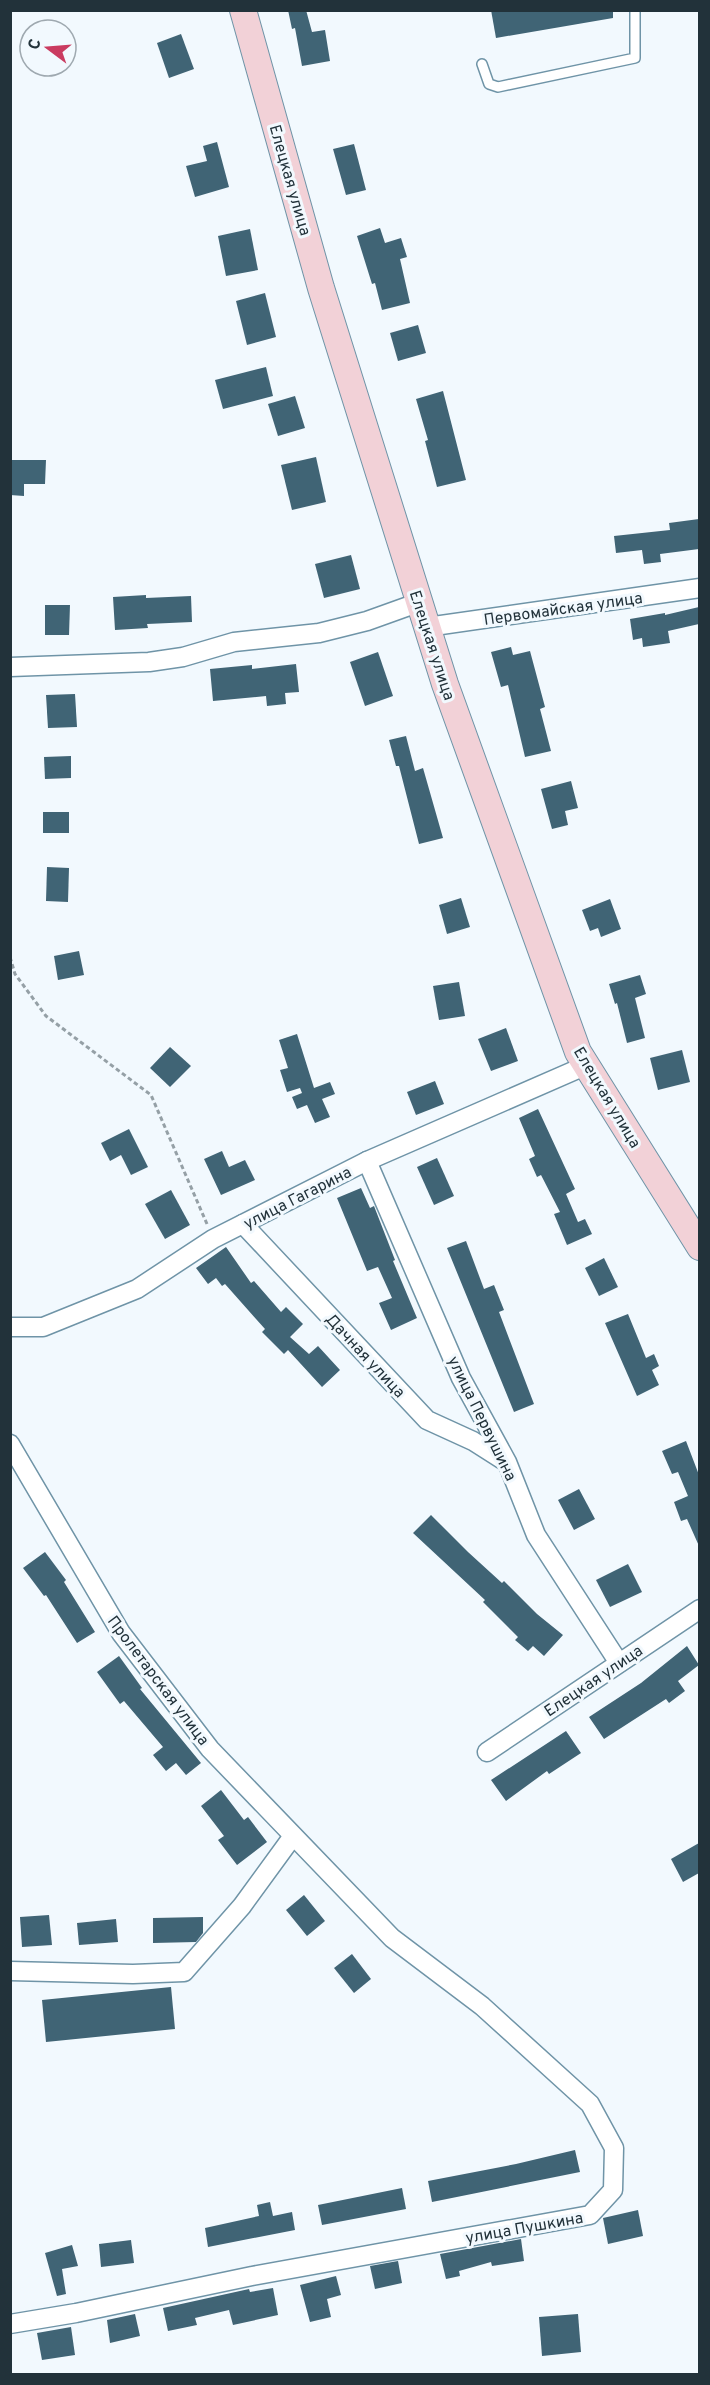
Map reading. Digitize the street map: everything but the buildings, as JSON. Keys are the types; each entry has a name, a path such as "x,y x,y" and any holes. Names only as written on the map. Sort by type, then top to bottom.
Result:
{"main road":[{"name":"Елецкая улица","path":"243,10 321,288 445,684 574,1041 699,1247"}],"street":[{"name":"Первомайская улица","path":"427,627 699,588"},
{"path":"10,667 149,662 234,642 319,633 367,621 420,602"},
{"name":"улица Гагарина","path":"10,1327 43,1327 137,1289 213,1239 367,1161 587,1065"},
{"name":"улица Первушина","path":"367,1161 461,1378 507,1462 536,1535 619,1663"},
{"name":"Дачная улица","path":"243,1224 428,1420 473,1441 507,1462"},
{"name":"Пролетарская улица","path":"10,1444 121,1633 210,1749 293,1836"},
{"name":"Елецкая улица","path":"487,1752 699,1609"},
{"path":"10,1971 133,1974 184,1972 242,1906 293,1836"},
{"name":"улица Пушкина","path":"10,2324 76,2313 252,2276 590,2215 613,2190 614,2148 590,2104 482,2006 392,1938 293,1836"}],"lane":[{"path":"482,64 489,84 498,87 635,58 635,10"}],"path":[{"path":"10,957 15,974 46,1016 151,1095 213,1239"}]}
